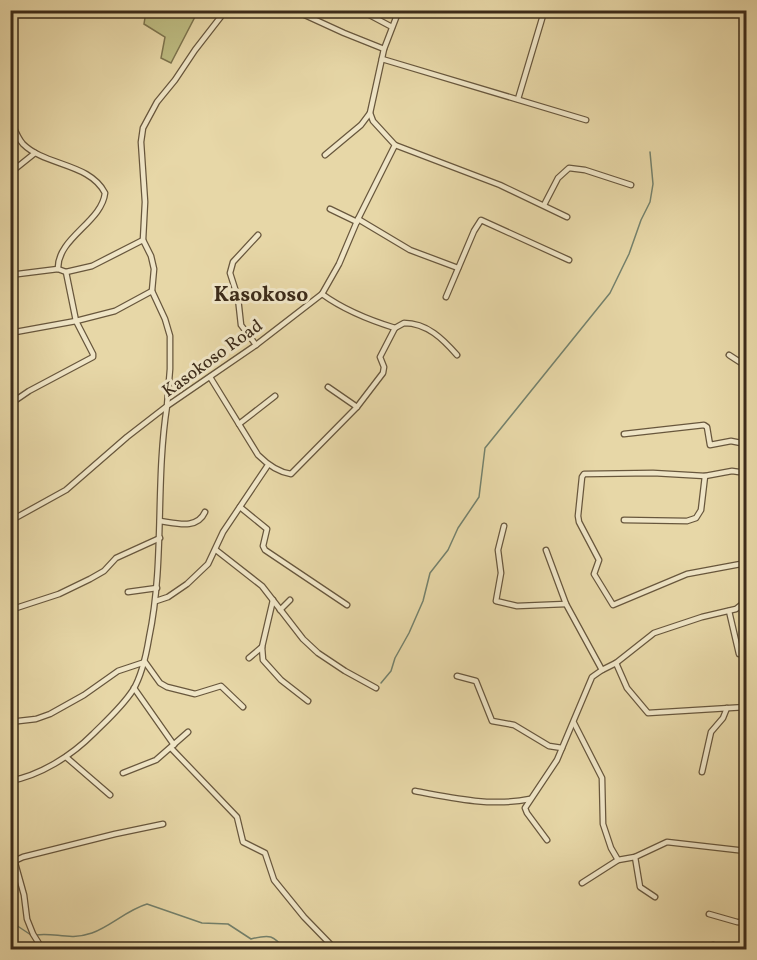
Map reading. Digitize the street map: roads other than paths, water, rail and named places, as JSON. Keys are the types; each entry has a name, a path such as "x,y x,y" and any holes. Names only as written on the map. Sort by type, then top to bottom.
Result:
{"street":[{"path":"10,521 66,490 167,406 170,336 152,291 154,269 151,256 143,240 142,128 157,102 226,10"},
{"path":"296,10 384,49"},
{"path":"360,10 392,27"},
{"path":"325,155 361,125 370,112 384,49 399,10"},
{"path":"518,99 543,12"},
{"path":"382,59 586,120"},
{"path":"370,112 373,121 395,146 500,186 567,217"},
{"path":"10,118 16,134 35,153 94,180 105,193 102,203 64,250 58,269"},
{"name":"Kasokoso Road","path":"10,781 26,777 66,757 84,743 115,712 134,688 144,662 156,601 160,538 161,451 167,406 256,345 322,294 339,264 357,220 395,146"},
{"path":"10,173 35,153"},
{"path":"544,205 558,178 569,168 585,170 631,185"},
{"path":"330,209 357,220 410,250 458,268"},
{"path":"446,297 474,231 481,220 569,260"},
{"path":"256,345 241,325 238,298 230,273 233,262 258,235"},
{"path":"10,275 58,269 66,272 98,264 143,240"},
{"path":"10,404 29,391 93,357 76,321 66,272"},
{"path":"10,333 76,321 121,308 152,291"},
{"path":"322,294 362,317 395,328"},
{"path":"210,377 252,446 268,465 284,473 293,473 357,407 384,372 380,357 395,328 404,323 421,326 443,339 458,355"},
{"path":"729,355 747,366"},
{"path":"328,387 357,407"},
{"path":"240,424 275,396"},
{"path":"624,434 704,425 707,427 710,445 731,441 747,444"},
{"path":"156,601 168,597 197,576 208,564 223,532 268,465"},
{"path":"747,473 732,471 705,476 653,473 583,475 578,516 599,560 594,574 612,604 615,605 679,577 747,563"},
{"path":"624,520 696,518 701,510 705,476"},
{"path":"240,507 267,529 263,546 265,550 347,605"},
{"path":"160,521 192,524 201,521 206,512"},
{"path":"504,526 498,550 501,573 496,601 517,606 566,604"},
{"path":"10,610 58,594 90,579 104,571 116,558 160,538"},
{"path":"216,550 262,586 303,639 318,653 376,688"},
{"path":"546,550 566,604 602,670"},
{"path":"128,592 156,588"},
{"path":"273,600 262,656 266,665 281,680 308,701"},
{"path":"280,610 290,600"},
{"path":"547,840 525,810 530,799 549,774 562,748 588,684 602,670 616,663 654,633 702,617 729,611 747,601"},
{"path":"729,611 739,654"},
{"path":"249,658 262,647"},
{"path":"10,722 42,717 84,696 118,671 144,662 163,686 195,694 220,686 243,707"},
{"path":"616,663 627,688 648,713 747,707"},
{"path":"457,676 476,681 492,721 514,725 543,742 562,748"},
{"path":"134,688 173,746 237,817 243,842 265,853 274,880 304,917 336,950"},
{"path":"702,772 711,732 723,718 727,708"},
{"path":"574,722 602,778 603,824 611,848 618,860"},
{"path":"123,773 156,760 188,732"},
{"path":"66,757 110,795"},
{"path":"415,791 448,798 494,801 530,799"},
{"path":"13,862 115,834 164,824"},
{"path":"582,883 618,860 635,857 667,842 747,851"},
{"path":"10,845 24,895 27,919 34,937 43,950"},
{"path":"635,857 640,887 655,897"},
{"path":"709,914 747,923"}],"waterway":[{"path":"381,683 391,671 395,658 409,633 423,601 430,573 448,550 458,528 479,497 485,448 610,293 650,202 653,184 650,152"},
{"path":"36,935 76,936 92,933 147,904 202,923 228,924 251,939 271,937 286,950"},
{"path":"10,921 31,935"}],"district":[{"name":"Kasokoso","path":"261,295"}]}
